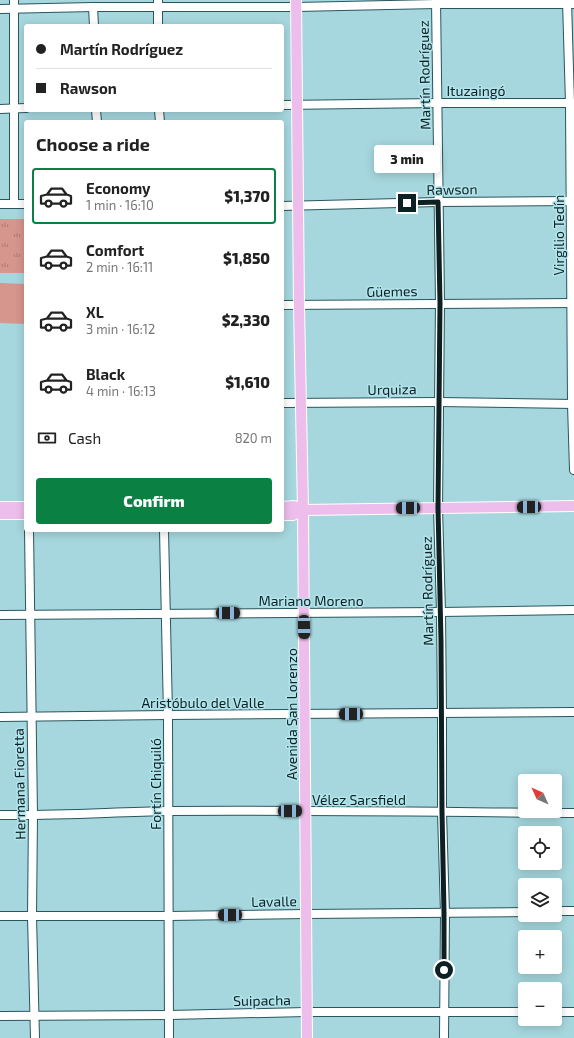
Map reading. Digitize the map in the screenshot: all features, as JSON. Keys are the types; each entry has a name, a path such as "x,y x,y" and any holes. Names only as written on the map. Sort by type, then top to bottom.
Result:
{"main road":[{"name":"Avenida San Lorenzo","path":"296,3 303,510 307,1038"},
{"path":"284,506 294,506 303,510 574,506"},
{"path":"0,507 24,507"},
{"path":"284,515 293,515 303,510"},
{"path":"0,514 24,514"}],"street":[{"path":"0,9 14,4 94,7 158,4 436,2 569,3"},
{"name":"Martín Rodríguez","path":"436,2 440,303 438,508 441,612 444,1038"},
{"name":"Virgilio Tedín","path":"569,3 572,103 574,470"},
{"path":"14,4 14,204"},
{"path":"158,4 158,24"},
{"path":"94,7 94,24"},
{"name":"Ituzaingó","path":"284,105 572,103"},
{"path":"0,109 24,108"},
{"name":"Rawson","path":"284,206 438,202 573,201"},
{"path":"0,204 24,204"},
{"name":"Güemes","path":"284,305 573,302"},
{"name":"Urquiza","path":"284,403 439,402 573,404"},
{"name":"Hermana Fioretta","path":"29,532 33,815 32,916 35,1038"},
{"name":"Fortín Chiquiló","path":"164,532 170,916 169,1038"},
{"name":"Mariano Moreno","path":"0,615 574,610"},
{"name":"Aristóbulo del Valle","path":"0,717 168,714 574,712"},
{"name":"Vélez Sarsfield","path":"0,815 168,811 574,813"},
{"path":"562,911 574,911"},
{"name":"Lavalle","path":"0,916 170,916 518,912"},
{"name":"Suipacha","path":"0,1016 169,1015 306,1012 518,1012"},
{"path":"562,1012 574,1012"}],"green space":[{"path":"0,219 24,219 24,273 0,273"},
{"path":"0,283 24,284 24,324 0,323"}],"route":[{"path":"407,203 438,202 440,303 438,508 441,612 444,970"}]}
